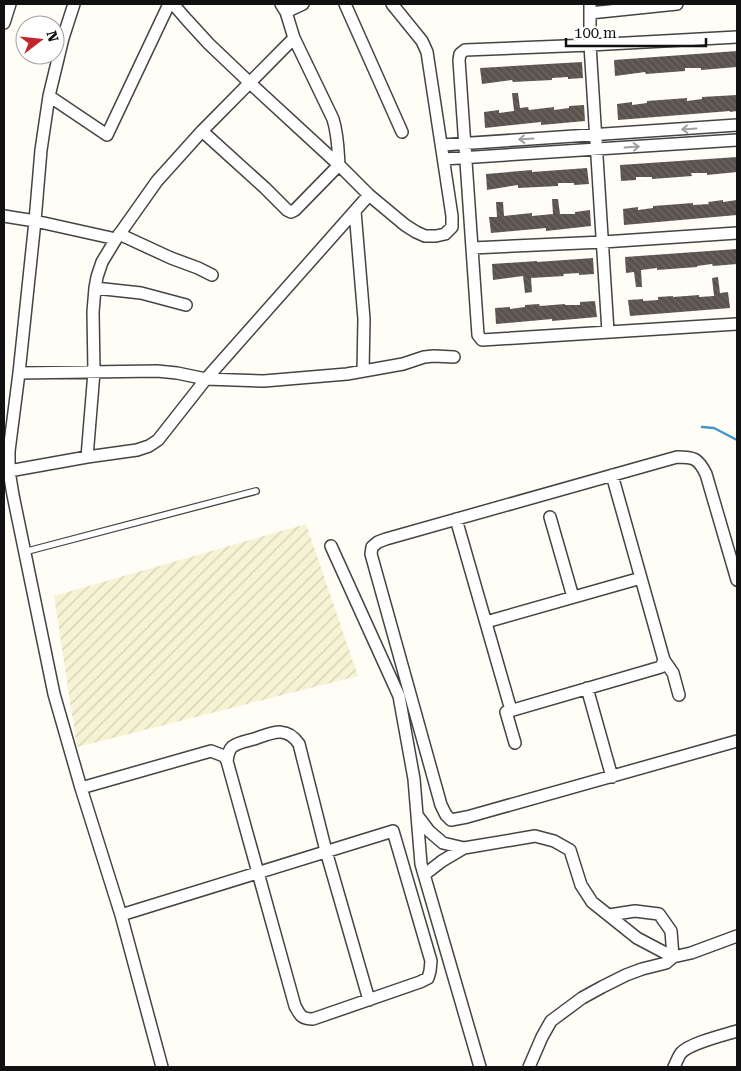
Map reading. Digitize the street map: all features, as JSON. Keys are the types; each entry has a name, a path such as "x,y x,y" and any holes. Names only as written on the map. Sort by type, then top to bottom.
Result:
{"street":[{"path":"4,23 10,4"},
{"path":"74,4 63,38 50,96 41,150 19,373 8,421 9,472 12,496 54,694 121,915 162,1067"},
{"path":"50,96 107,135 171,4 250,83 369,195 416,232 425,236 445,234 452,227 452,216 427,52 422,41 392,4"},
{"path":"202,131 265,188 286,210 291,212 339,165 338,138 333,119 294,38 284,8 303,4"},
{"path":"345,4 402,132"},
{"path":"608,332 590,45 590,8 677,4"},
{"path":"737,37 465,50 460,54 459,60 478,335 482,340 737,324"},
{"path":"87,457 94,372 95,288 102,262 117,237 157,181 202,131 294,38"},
{"path":"442,145 737,125"},
{"path":"444,160 737,140"},
{"path":"9,472 87,457 137,450 149,446 158,440 206,379 369,195"},
{"path":"355,211 364,319 363,371"},
{"path":"4,216 117,237 212,275"},
{"path":"472,248 737,233"},
{"path":"95,288 141,293 186,305"},
{"path":"19,373 157,371 206,379 264,381 347,374 403,364 424,357 454,357"},
{"path":"737,580 706,474 700,463 691,457 677,457 378,542 372,547 371,554 441,805 451,820 737,741"},
{"path":"612,475 664,660 673,673 679,695"},
{"path":"550,517 573,597"},
{"path":"456,519 510,710"},
{"path":"331,546 399,696 414,778 421,864 480,1067"},
{"path":"486,622 641,578"},
{"path":"515,744 506,712 661,667 664,660"},
{"path":"587,688 612,777"},
{"path":"227,762 228,753 237,744 277,732 294,736 299,744 326,851 369,1000"},
{"path":"81,788 210,751 224,756 227,762 258,872 295,1006 300,1015 307,1019 314,1019 420,982 428,978 430,970 431,961 393,831 326,851 258,872 121,915"},
{"path":"417,815 429,831 443,843 464,848"},
{"path":"424,875 442,861 464,848 535,836 554,841 570,850 581,884 592,902 637,938 673,958"},
{"path":"609,916 635,911 659,914 671,931 673,958"},
{"path":"529,1067 551,1021 582,998 642,969 666,963 673,958 737,936"},
{"path":"674,1067 682,1053 689,1048 737,1031"}],"lane":[{"path":"24,552 256,491"}],"shaded area":[{"path":"306,524 358,676 77,747 54,596"}],"building":[{"path":"737,51 737,67 701,70 701,68 685,68 685,71 646,74 645,72 615,76 614,60"},
{"path":"582,62 583,78 568,79 568,77 552,78 552,80 513,82 512,80 482,84 480,68"},
{"path":"512,93 518,93 520,108 528,107 529,110 554,107 554,110 584,105 585,121 541,125 541,122 485,128 484,112 514,111"},
{"path":"737,95 737,111 618,120 617,104 632,102 632,105 647,103 647,101 687,98 687,101 702,99 702,97"},
{"path":"737,157 737,172 707,175 707,173 691,173 692,176 652,179 652,177 636,177 636,180 621,181 620,165"},
{"path":"587,168 589,184 558,183 558,186 518,188 518,185 487,190 486,174"},
{"path":"552,199 558,199 560,214 575,214 575,212 590,210 591,226 546,231 546,228 491,233 489,217 497,217 496,202 503,202 504,216 532,213 532,216 553,214"},
{"path":"723,200 723,202 737,200 737,215 624,225 623,209 638,207 638,210 653,208 653,206 693,203 693,205 709,204 708,202"},
{"path":"737,249 737,264 713,266 712,264 697,267 641,270 642,287 636,287 634,272 626,273 625,257"},
{"path":"593,258 594,274 563,274 564,276 531,278 532,292 525,293 523,276 493,280 492,264"},
{"path":"718,277 720,293 728,292 730,308 630,316 628,300 658,300 658,297 673,296 714,296 712,278"},
{"path":"595,301 597,317 496,324 495,308 510,307 510,309 539,304 540,306 580,305 580,302"}],"waterway":[{"path":"702,427 714,428 737,440"}]}
